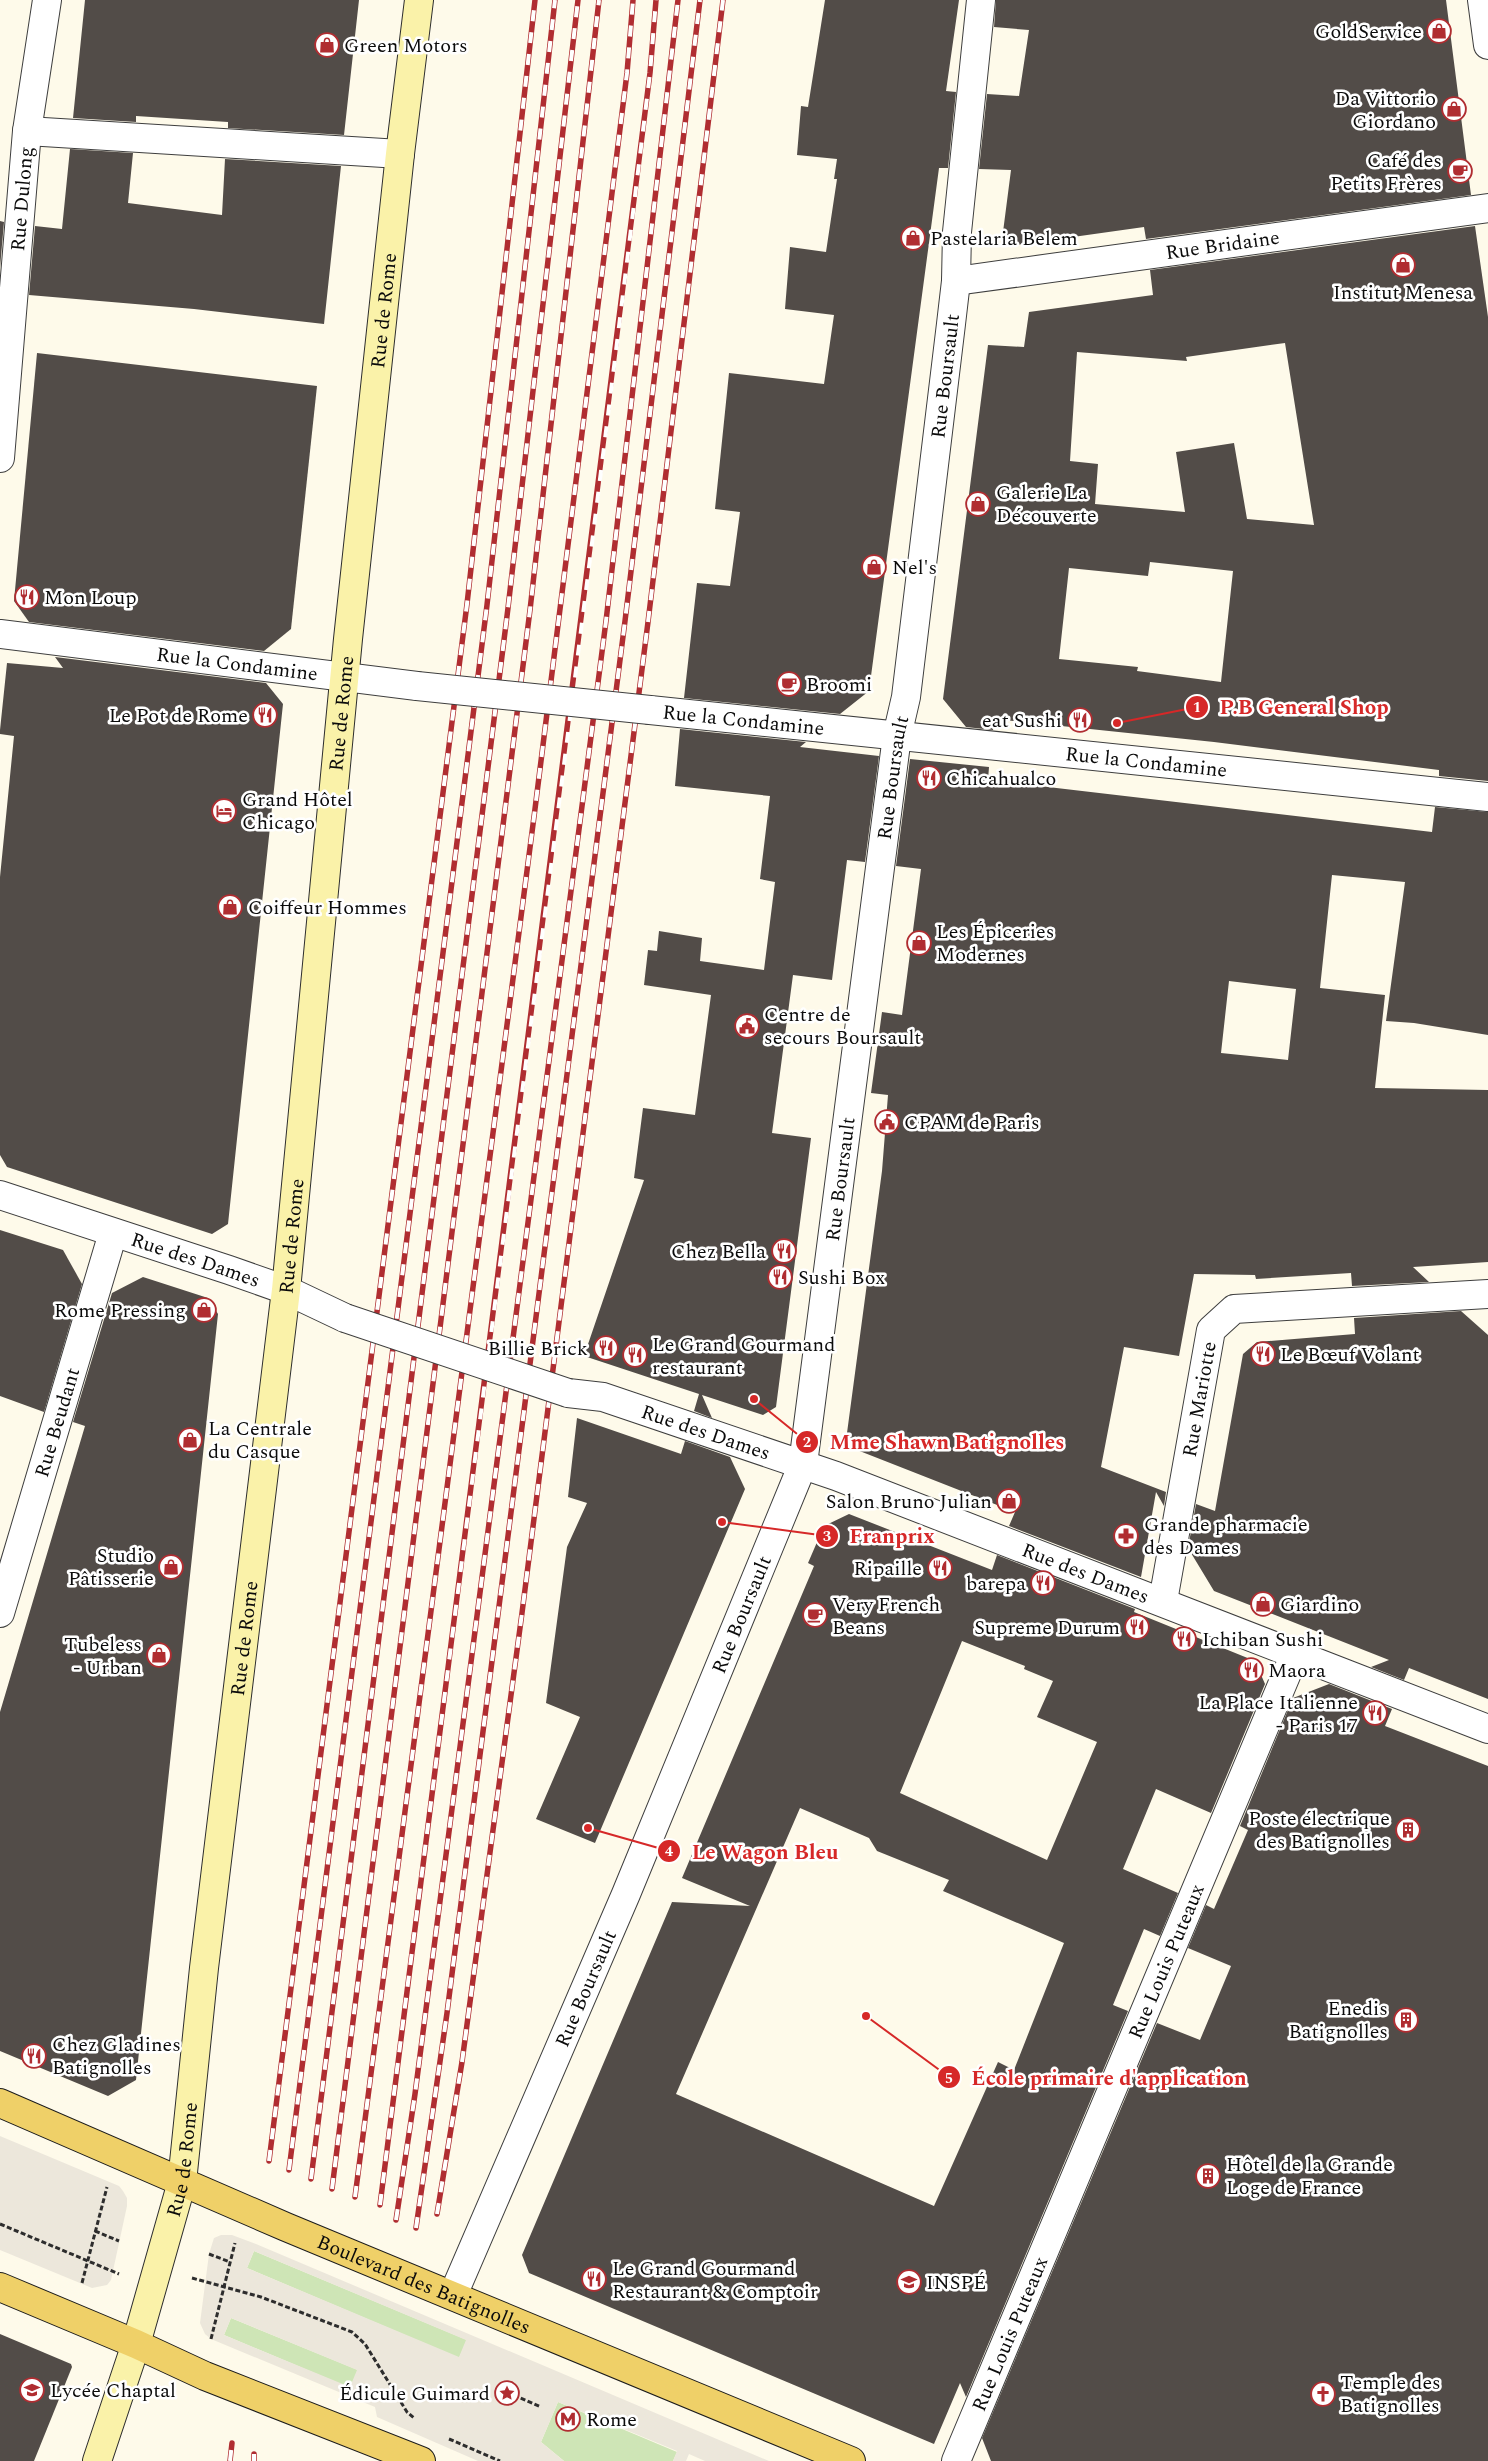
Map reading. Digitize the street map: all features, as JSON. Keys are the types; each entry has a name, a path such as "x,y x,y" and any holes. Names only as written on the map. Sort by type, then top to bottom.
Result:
{"main road":[{"name":"Rue de Rome","path":"98,2461 136,2344 182,2182 200,2006 286,1290 345,678 418,0"},
{"name":"Boulevard des Batignolles","path":"0,2102 286,2227 851,2461"},
{"path":"0,2287 136,2344 205,2376 421,2461"}],"street":[{"name":"Rue Dulong","path":"0,458 27,131 46,0"},
{"name":"Rue Boursault","path":"453,2295 626,1894 804,1464 897,736 907,687 956,280 957,232 981,0"},
{"path":"1482,0 1488,45"},
{"path":"27,131 400,154"},
{"name":"Rue Bridaine","path":"956,280 1488,208"},
{"name":"Rue la Condamine","path":"0,634 417,686 1488,797"},
{"name":"Rue des Dames","path":"0,1195 286,1290 345,1318 568,1393 602,1397 804,1464 1163,1601 1488,1729"},
{"name":"Rue Beudant","path":"0,1613 113,1233"},
{"name":"Rue Mariotte","path":"1163,1601 1211,1330 1234,1309 1488,1294"},
{"name":"Rue Louis Puteaux","path":"956,2461 1295,1654"}],"path":[{"path":"82,2284 108,2182"},
{"path":"0,2224 112,2271"},
{"path":"96,2231 119,2241"},
{"path":"211,2339 236,2236"},
{"path":"209,2254 230,2262"},
{"path":"206,2282 260,2297 352,2332 365,2344 407,2412 421,2424"},
{"path":"507,2392 541,2407"},
{"path":"447,2438 500,2461"}],"green space":[{"path":"254,2251 467,2340 459,2358 247,2268"},
{"path":"231,2318 358,2370 350,2388 224,2335"},
{"path":"558,2402 677,2452 673,2461 564,2461 541,2442"}],"shaded area":[{"path":"0,2136 119,2186 123,2191 127,2198 127,2206 111,2280 107,2285 92,2288 0,2250"},
{"path":"221,2235 232,2235 256,2244 769,2461 705,2461 689,2454 686,2461 673,2461 677,2451 558,2402 541,2442 564,2461 478,2461 377,2417 375,2407 211,2339 205,2334 200,2323 209,2254 214,2238","holes":["254,2251 466,2340 459,2357 247,2268","231,2318 357,2370 350,2387 224,2335"]}],"building":[{"path":"85,0 359,0 344,135 228,128 228,122 136,116 136,122 73,118"},
{"path":"825,0 959,0 946,91 956,92 948,168 939,168 869,691 840,714 684,698 697,583 730,586 740,512 715,509 729,373 824,384 834,315 785,309 790,247 826,252 837,179 834,179 837,159 797,155 801,106 808,107"},
{"path":"996,0 1446,0 1471,195 1146,239 1144,227 1016,245 1003,232 1011,170 979,169 987,94 1019,96 1029,30 994,27"},
{"path":"70,149 133,153 128,203 222,215 225,159 341,166 324,324 194,309 29,295 35,226 62,229"},
{"path":"0,221 4,222 0,268"},
{"path":"1475,226 1488,317 1488,781 1439,776 1439,770 1214,742 995,719 993,730 966,727 943,699 988,345 1024,347 1029,312 1153,295 1150,270","holes":["1285,343 1314,525 1247,519 1234,443 1176,452 1185,512 1095,504 1098,464 1070,461 1077,352 1187,361 1186,357","1150,562 1233,571 1221,682 1137,671 1138,667 1059,659 1069,568 1148,576"]},
{"path":"37,353 317,386 291,629 264,651 29,622 14,601"},
{"path":"55,657 266,683 283,704 228,1224 212,1234 7,1167 0,1155 0,877 14,736 0,734 7,663 63,668"},
{"path":"680,729 806,742 800,747 879,756 865,862 847,860 832,980 793,975 772,1133 811,1138 776,1407 763,1415 702,1395 712,1418 694,1411 699,1394 584,1356 644,1180 634,1178 643,1108 695,1115 711,995 644,985 648,950 657,951 659,931 702,938 700,961 764,970 775,882 760,879 770,796 675,786"},
{"path":"910,759 989,767 988,780 1432,832 1435,807 1488,812 1488,1035 1414,1023 1386,1021 1405,882 1332,875 1320,988 1385,995 1375,1088 1488,1090 1488,1262 1413,1267 1429,1282 1352,1286 1351,1273 1256,1279 1255,1275 1194,1274 1179,1356 1124,1347 1101,1467 1166,1492 1164,1506 1156,1492 1141,1577 1009,1526 1015,1512 857,1450 847,1433 882,1171 888,1095 871,1093 882,1012 902,1015 921,869 896,866","holes":["1229,981 1296,989 1288,1060 1221,1053"]},
{"path":"0,1230 63,1250 82,1284 44,1412 0,1396"},
{"path":"143,1277 208,1298 218,1314 136,2080 108,2096 0,2051 0,1712 85,1426 73,1422 112,1293"},
{"path":"1461,1311 1488,1335 1488,1699 1409,1668 1404,1680 1371,1667 1389,1660 1214,1591 1188,1548 1196,1504 1215,1511 1243,1354 1257,1342 1355,1334 1354,1318"},
{"path":"577,1418 681,1454 685,1441 730,1457 745,1489 595,1843 536,1819 580,1717 546,1703 567,1547 587,1503 568,1497"},
{"path":"849,1514 992,1570 997,1555 1135,1609 1134,1612 1255,1661 1265,1684 1211,1813 1156,1789 1123,1869 1178,1893 1160,1936 1144,1929 1113,2005 1128,2011 966,2397 960,2383 934,2444 529,2273 522,2255 672,1902 750,1906 682,1878 814,1566 808,1563 824,1526","holes":["962,1641 1025,1666 1024,1669 1053,1681 1037,1717 1097,1742 1047,1860 900,1793","800,1808 869,1838 877,1851 949,1880 943,1891 1064,1943 1014,2070 998,2062 934,2206 676,2094"]},
{"path":"1329,1684 1392,1709 1385,1726 1488,1766 1488,2461 991,2461 982,2438 1157,2023 1200,2040 1231,1966 1188,1948 1206,1905 1214,1909 1248,1830 1240,1826 1293,1698"},
{"name":"Lycée Chaptal","path":"0,2334 71,2364 72,2367 34,2461 0,2461"}],"railway":[{"path":"269,2161 467,604 535,0"},
{"path":"289,2170 487,605 555,0"},
{"path":"311,2179 508,608 578,0"},
{"path":"332,2189 530,610 599,0"},
{"path":"355,2197 535,809 627,73 633,0"},
{"path":"380,2205 584,606 650,73 656,0"},
{"path":"396,2220 415,2094 606,621 678,0"},
{"path":"416,2228 447,2013 625,621 700,0"},
{"path":"437,2214 462,2062 522,1613 648,622 723,0"},
{"path":"230,2461 232,2443"},
{"path":"254,2454 254,2461"}],"place":[{"name":"GoldService","path":"1439,31"},
{"name":"Green Motors","path":"327,45"},
{"name":"Da Vittorio Giordano","path":"1454,109"},
{"name":"Café des Petits Frères","path":"1460,171"},
{"name":"Pastelaria Belem","path":"913,238"},
{"name":"Institut Menesa","path":"1403,265"},
{"name":"Galerie La Découverte","path":"978,504"},
{"name":"Nel's","path":"874,567"},
{"name":"Mon Loup","path":"27,597"},
{"name":"Broomi","path":"789,684"},
{"name":"Le Pot de Rome","path":"265,715"},
{"name":"eat Sushi","path":"1080,720"},
{"name":"P.B General Shop","path":"1117,723"},
{"name":"Chicahualco","path":"929,778"},
{"name":"Grand Hôtel Chicago","path":"224,811"},
{"name":"Coiffeur Hommes","path":"230,907"},
{"name":"Les Épiceries Modernes","path":"919,943"},
{"name":"Centre de secours Boursault","path":"747,1026"},
{"name":"CPAM de Paris","path":"887,1122"},
{"name":"Chez Bella","path":"784,1251"},
{"name":"Sushi Box","path":"780,1277"},
{"name":"Rome Pressing","path":"204,1310"},
{"name":"Billie Brick","path":"606,1348"},
{"name":"Le Bœuf Volant","path":"1263,1354"},
{"name":"Le Grand Gourmand restaurant","path":"635,1355"},
{"name":"Mme Shawn Batignolles","path":"754,1399"},
{"name":"La Centrale du Casque","path":"190,1440"},
{"name":"Salon Bruno Julian","path":"1009,1501"},
{"name":"Franprix","path":"722,1522"},
{"name":"Grande pharmacie des Dames","path":"1126,1536"},
{"name":"Studio Pâtisserie","path":"171,1567"},
{"name":"Ripaille","path":"940,1568"},
{"name":"barepa","path":"1043,1583"},
{"name":"Giardino","path":"1263,1604"},
{"name":"Very French Beans","path":"815,1615"},
{"name":"Supreme Durum","path":"1137,1627"},
{"name":"Ichiban Sushi","path":"1184,1639"},
{"name":"Tubeless - Urban","path":"159,1655"},
{"name":"Maora","path":"1251,1670"},
{"name":"La Place Italienne - Paris 17","path":"1375,1713"},
{"name":"Le Wagon Bleu","path":"588,1828"},
{"name":"Poste électrique des Batignolles","path":"1408,1830"},
{"name":"École primaire d'application","path":"866,2016"},
{"name":"Enedis Batignolles","path":"1406,2020"},
{"name":"Chez Gladines Batignolles","path":"34,2056"},
{"name":"Hôtel de la Grande Loge de France","path":"1208,2176"},
{"name":"Le Grand Gourmand Restaurant & Comptoir","path":"594,2279"},
{"name":"INSPÉ","path":"909,2282"},
{"name":"Lycée Chaptal","path":"32,2390"},
{"name":"Édicule Guimard","path":"507,2393"},
{"name":"Temple des Batignolles","path":"1323,2394"},
{"name":"Rome","path":"568,2419"}]}
